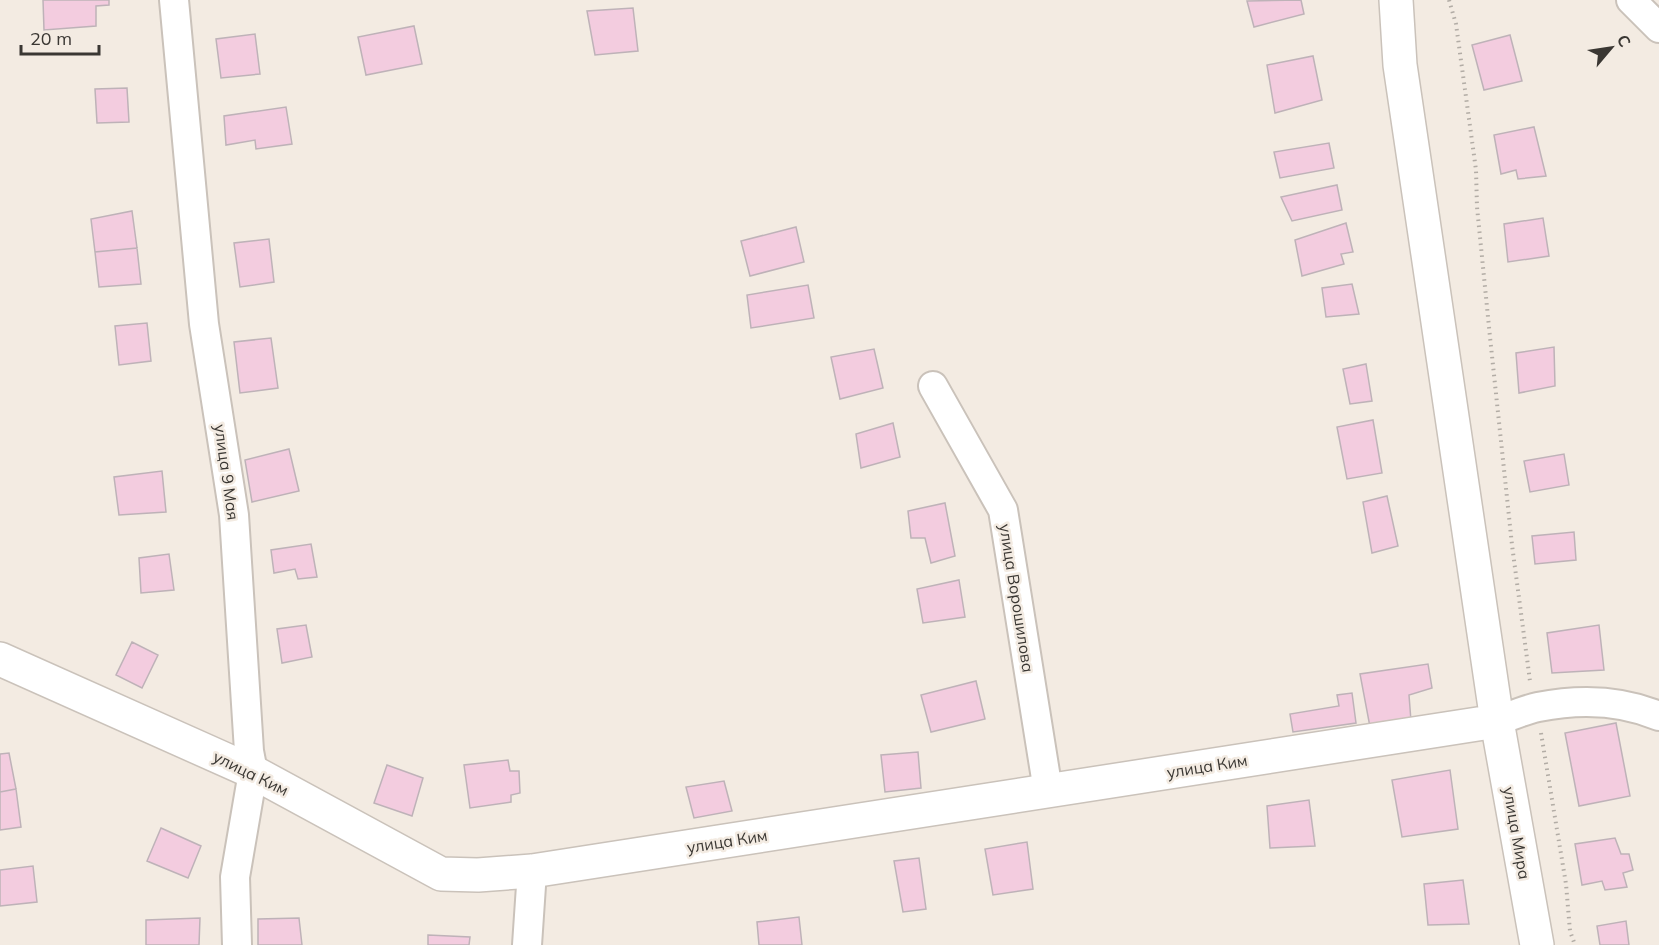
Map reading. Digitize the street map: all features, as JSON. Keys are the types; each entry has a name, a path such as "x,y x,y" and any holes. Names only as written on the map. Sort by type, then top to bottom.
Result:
{"street":[{"name":"улица 9 Мая","path":"174,0 204,324 234,515 249,751 253,772 235,877 237,945"},
{"name":"улица Мира","path":"1396,0 1400,65 1497,721 1537,945"},
{"path":"1631,0 1659,28"},
{"name":"улица Ворошилова","path":"933,386 1003,510 1048,791"},
{"name":"улица Ким","path":"0,659 253,772 441,874 532,871 1497,721"},
{"path":"1497,721 1536,707 1585,700 1643,709 1659,716"},
{"path":"526,945 532,871"}],"path":[{"path":"1449,0 1456,24 1476,170 1480,242 1511,534 1530,682 1566,884 1570,930 1575,945"}],"building":[{"path":"43,0 109,0 109,5 96,6 96,26 44,30"},
{"path":"1301,0 1304,14 1254,27 1247,1"},
{"path":"633,8 638,51 595,55 587,11"},
{"path":"414,26 422,64 366,75 358,37"},
{"path":"255,34 260,74 221,78 216,39"},
{"path":"1510,35 1522,81 1484,90 1472,45"},
{"path":"1313,56 1322,100 1275,113 1267,65"},
{"path":"127,88 129,122 97,123 95,89"},
{"path":"286,107 292,144 256,149 255,140 226,145 224,116"},
{"path":"1534,127 1546,176 1518,179 1516,170 1501,174 1494,135"},
{"path":"1329,143 1334,168 1280,178 1274,152"},
{"path":"1337,185 1342,210 1292,221 1281,197"},
{"path":"132,211 137,248 95,252 91,219"},
{"path":"1543,218 1549,256 1508,262 1504,224"},
{"path":"1346,223 1353,252 1341,254 1344,264 1302,276 1295,240"},
{"path":"796,227 804,262 750,276 741,241"},
{"path":"269,239 274,282 240,287 234,243"},
{"path":"137,248 141,284 99,287 95,252"},
{"path":"1352,284 1359,314 1326,317 1322,288"},
{"path":"808,285 814,318 751,328 747,295"},
{"path":"147,323 151,361 119,365 115,326"},
{"path":"271,338 278,388 240,393 234,342"},
{"path":"1554,347 1555,386 1519,393 1516,353"},
{"path":"874,349 883,388 840,399 831,357"},
{"path":"1366,364 1372,401 1350,404 1343,369"},
{"path":"1373,420 1382,473 1347,479 1337,427"},
{"path":"893,423 900,457 861,468 856,434"},
{"path":"289,449 299,491 252,502 245,460"},
{"path":"1564,454 1569,485 1530,492 1524,461"},
{"path":"162,471 166,512 119,515 114,477"},
{"path":"1387,496 1398,546 1372,553 1363,502"},
{"path":"945,503 955,556 931,563 925,538 911,538 908,511"},
{"path":"1574,532 1576,560 1535,564 1532,536"},
{"path":"311,544 317,577 298,579 295,569 274,573 271,550"},
{"path":"169,554 174,590 141,593 139,558"},
{"path":"959,580 965,617 923,623 917,589"},
{"path":"306,625 312,657 282,663 277,629"},
{"path":"1599,625 1604,670 1552,673 1547,633"},
{"path":"132,642 158,655 142,688 116,675"},
{"path":"1428,664 1432,688 1409,695 1411,721 1370,727 1360,674"},
{"path":"976,681 985,719 931,732 921,695"},
{"path":"1352,693 1356,723 1293,732 1290,714 1339,706 1337,695"},
{"path":"1616,723 1630,796 1579,806 1565,733"},
{"path":"918,752 921,788 885,792 881,755"},
{"path":"9,753 16,789 0,792 0,754"},
{"path":"508,760 510,771 519,771 520,793 511,795 511,802 470,808 464,765"},
{"path":"387,765 423,778 412,816 374,803"},
{"path":"1450,770 1458,829 1402,837 1392,780"},
{"path":"724,781 732,811 694,818 686,787"},
{"path":"16,789 21,827 0,830 0,792"},
{"path":"1309,800 1315,846 1270,848 1267,806"},
{"path":"161,828 201,846 188,878 147,861"},
{"path":"1615,838 1621,854 1629,854 1633,870 1623,873 1627,887 1605,890 1602,881 1582,885 1575,844"},
{"path":"1027,842 1033,889 993,895 985,849"},
{"path":"919,858 926,909 903,912 894,861"},
{"path":"33,866 37,902 0,906 0,870"},
{"path":"1463,880 1469,924 1428,925 1424,884"},
{"path":"799,917 802,945 759,945 757,922"},
{"path":"200,918 199,945 146,945 146,920"},
{"path":"299,918 302,945 258,945 258,919"},
{"path":"1626,921 1629,945 1600,945 1597,926"},
{"path":"428,935 470,937 469,945 428,945"}]}
